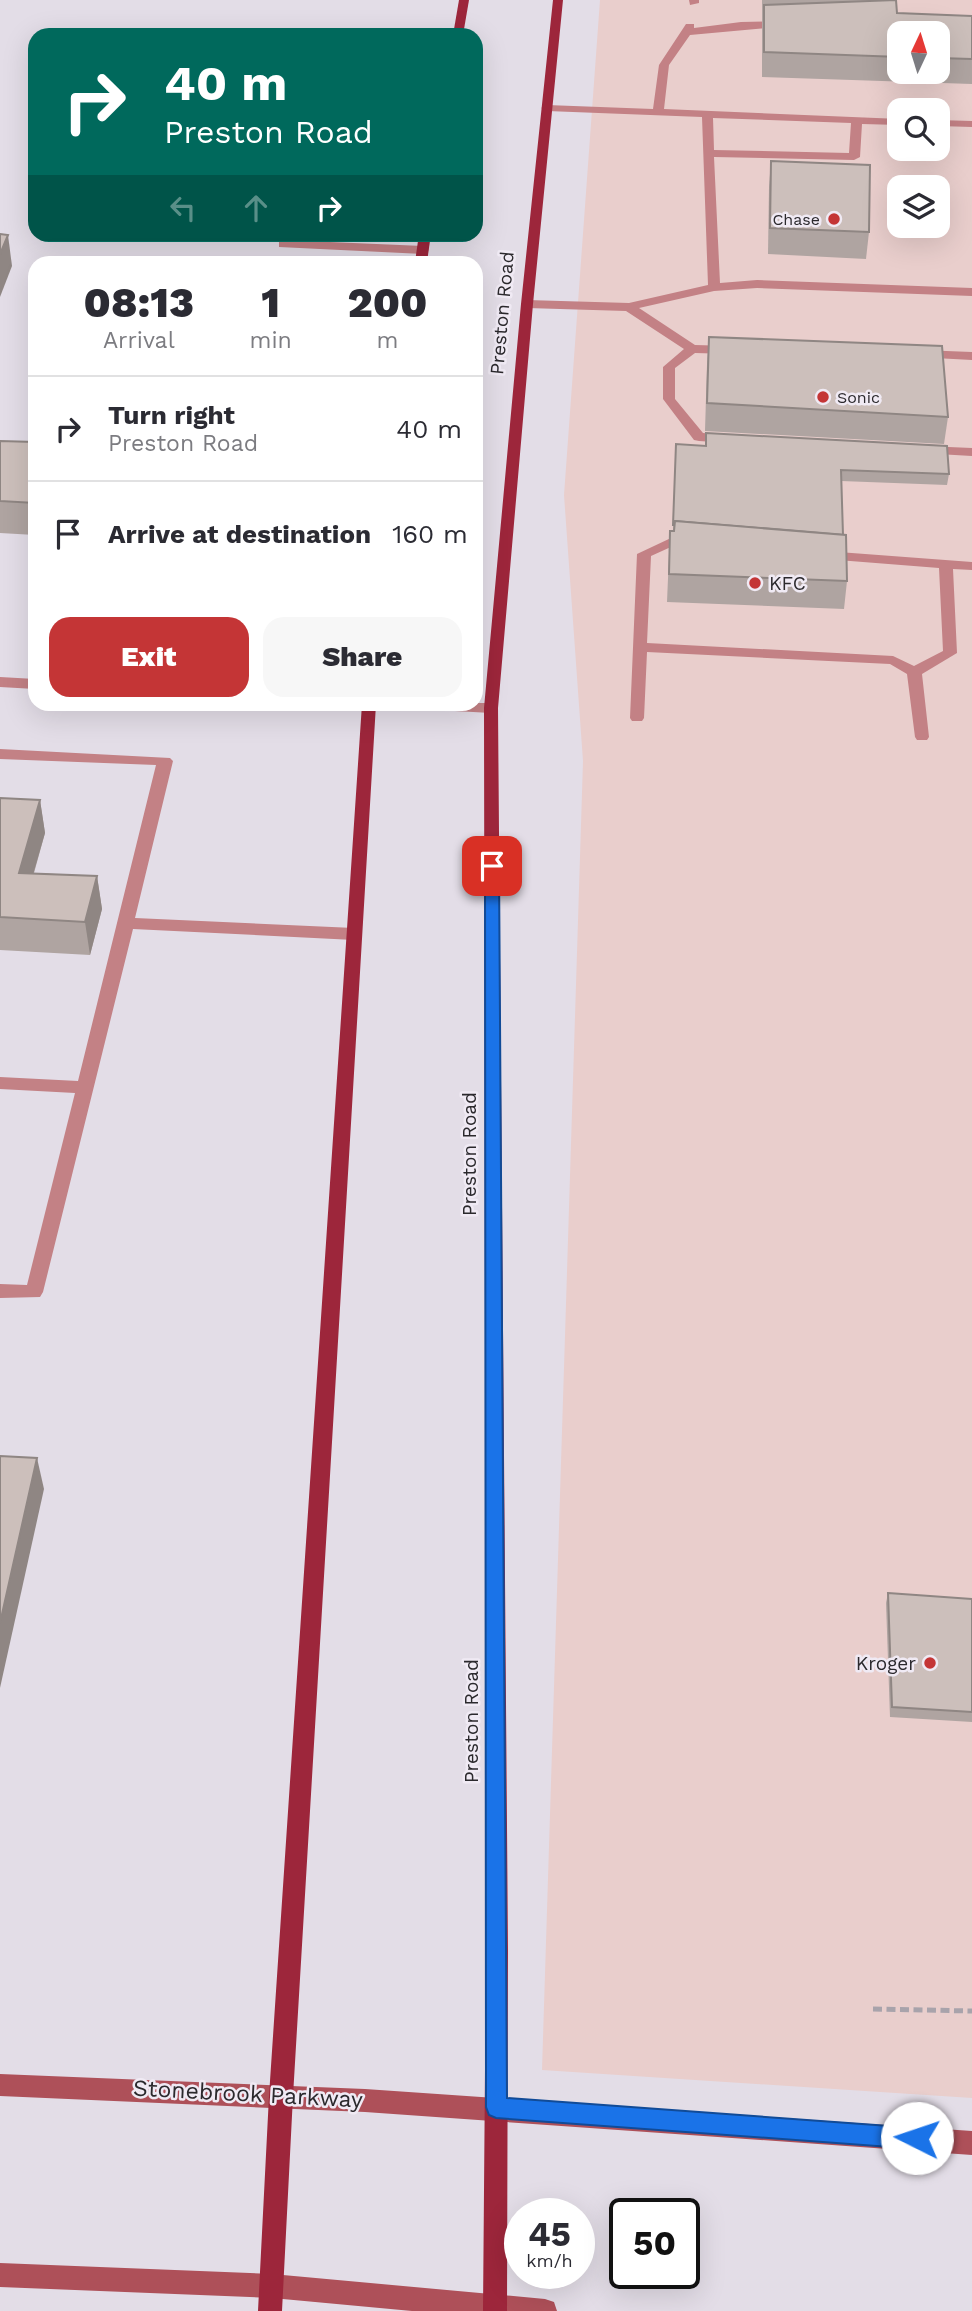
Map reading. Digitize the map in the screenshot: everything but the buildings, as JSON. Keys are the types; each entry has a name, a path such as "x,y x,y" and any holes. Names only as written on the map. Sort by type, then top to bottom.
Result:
{"main road":[{"path":"459,28 464,0"},
{"name":"Preston Road","path":"495,2309 491,708 527,304 558,0"},
{"path":"270,2311 281,2096 369,711"},
{"name":"Stonebrook Parkway","path":"0,2085 496,2107 972,2143"},
{"path":"0,2275 272,2286 495,2309 545,2311"}],"street":[{"path":"658,113 663,65 688,29 797,23"},
{"path":"547,108 887,121"},
{"path":"707,114 713,286"},
{"path":"708,153 853,157 857,120"},
{"path":"950,123 972,124"},
{"path":"283,244 422,256"},
{"path":"527,304 629,307 713,286 757,284 972,292"},
{"path":"629,307 692,349 748,350"},
{"path":"692,349 669,367 669,399 699,437 740,439"},
{"path":"902,354 972,356"},
{"path":"917,449 972,452"},
{"path":"636,718 644,555 671,542 709,545"},
{"path":"812,554 972,566"},
{"path":"914,672 950,653 946,564"},
{"path":"639,647 893,660 914,672"},
{"path":"914,672 922,737"},
{"path":"0,682 28,684"},
{"path":"483,708 491,708"},
{"path":"0,754 165,761 34,1292 0,1291"},
{"path":"127,923 354,934"},
{"path":"0,1083 85,1087"}],"path":[{"path":"873,2010 972,2011"}],"shaded area":[{"path":"600,0 972,0 972,2098 542,2070 583,761 564,495"}],"place":[{"name":"Chase","path":"834,219"},
{"name":"Sonic","path":"823,397"},
{"name":"KFC","path":"755,583"},
{"name":"Kroger","path":"930,1663"}],"route":[{"path":"492,866 496,2107 917,2138"}]}
